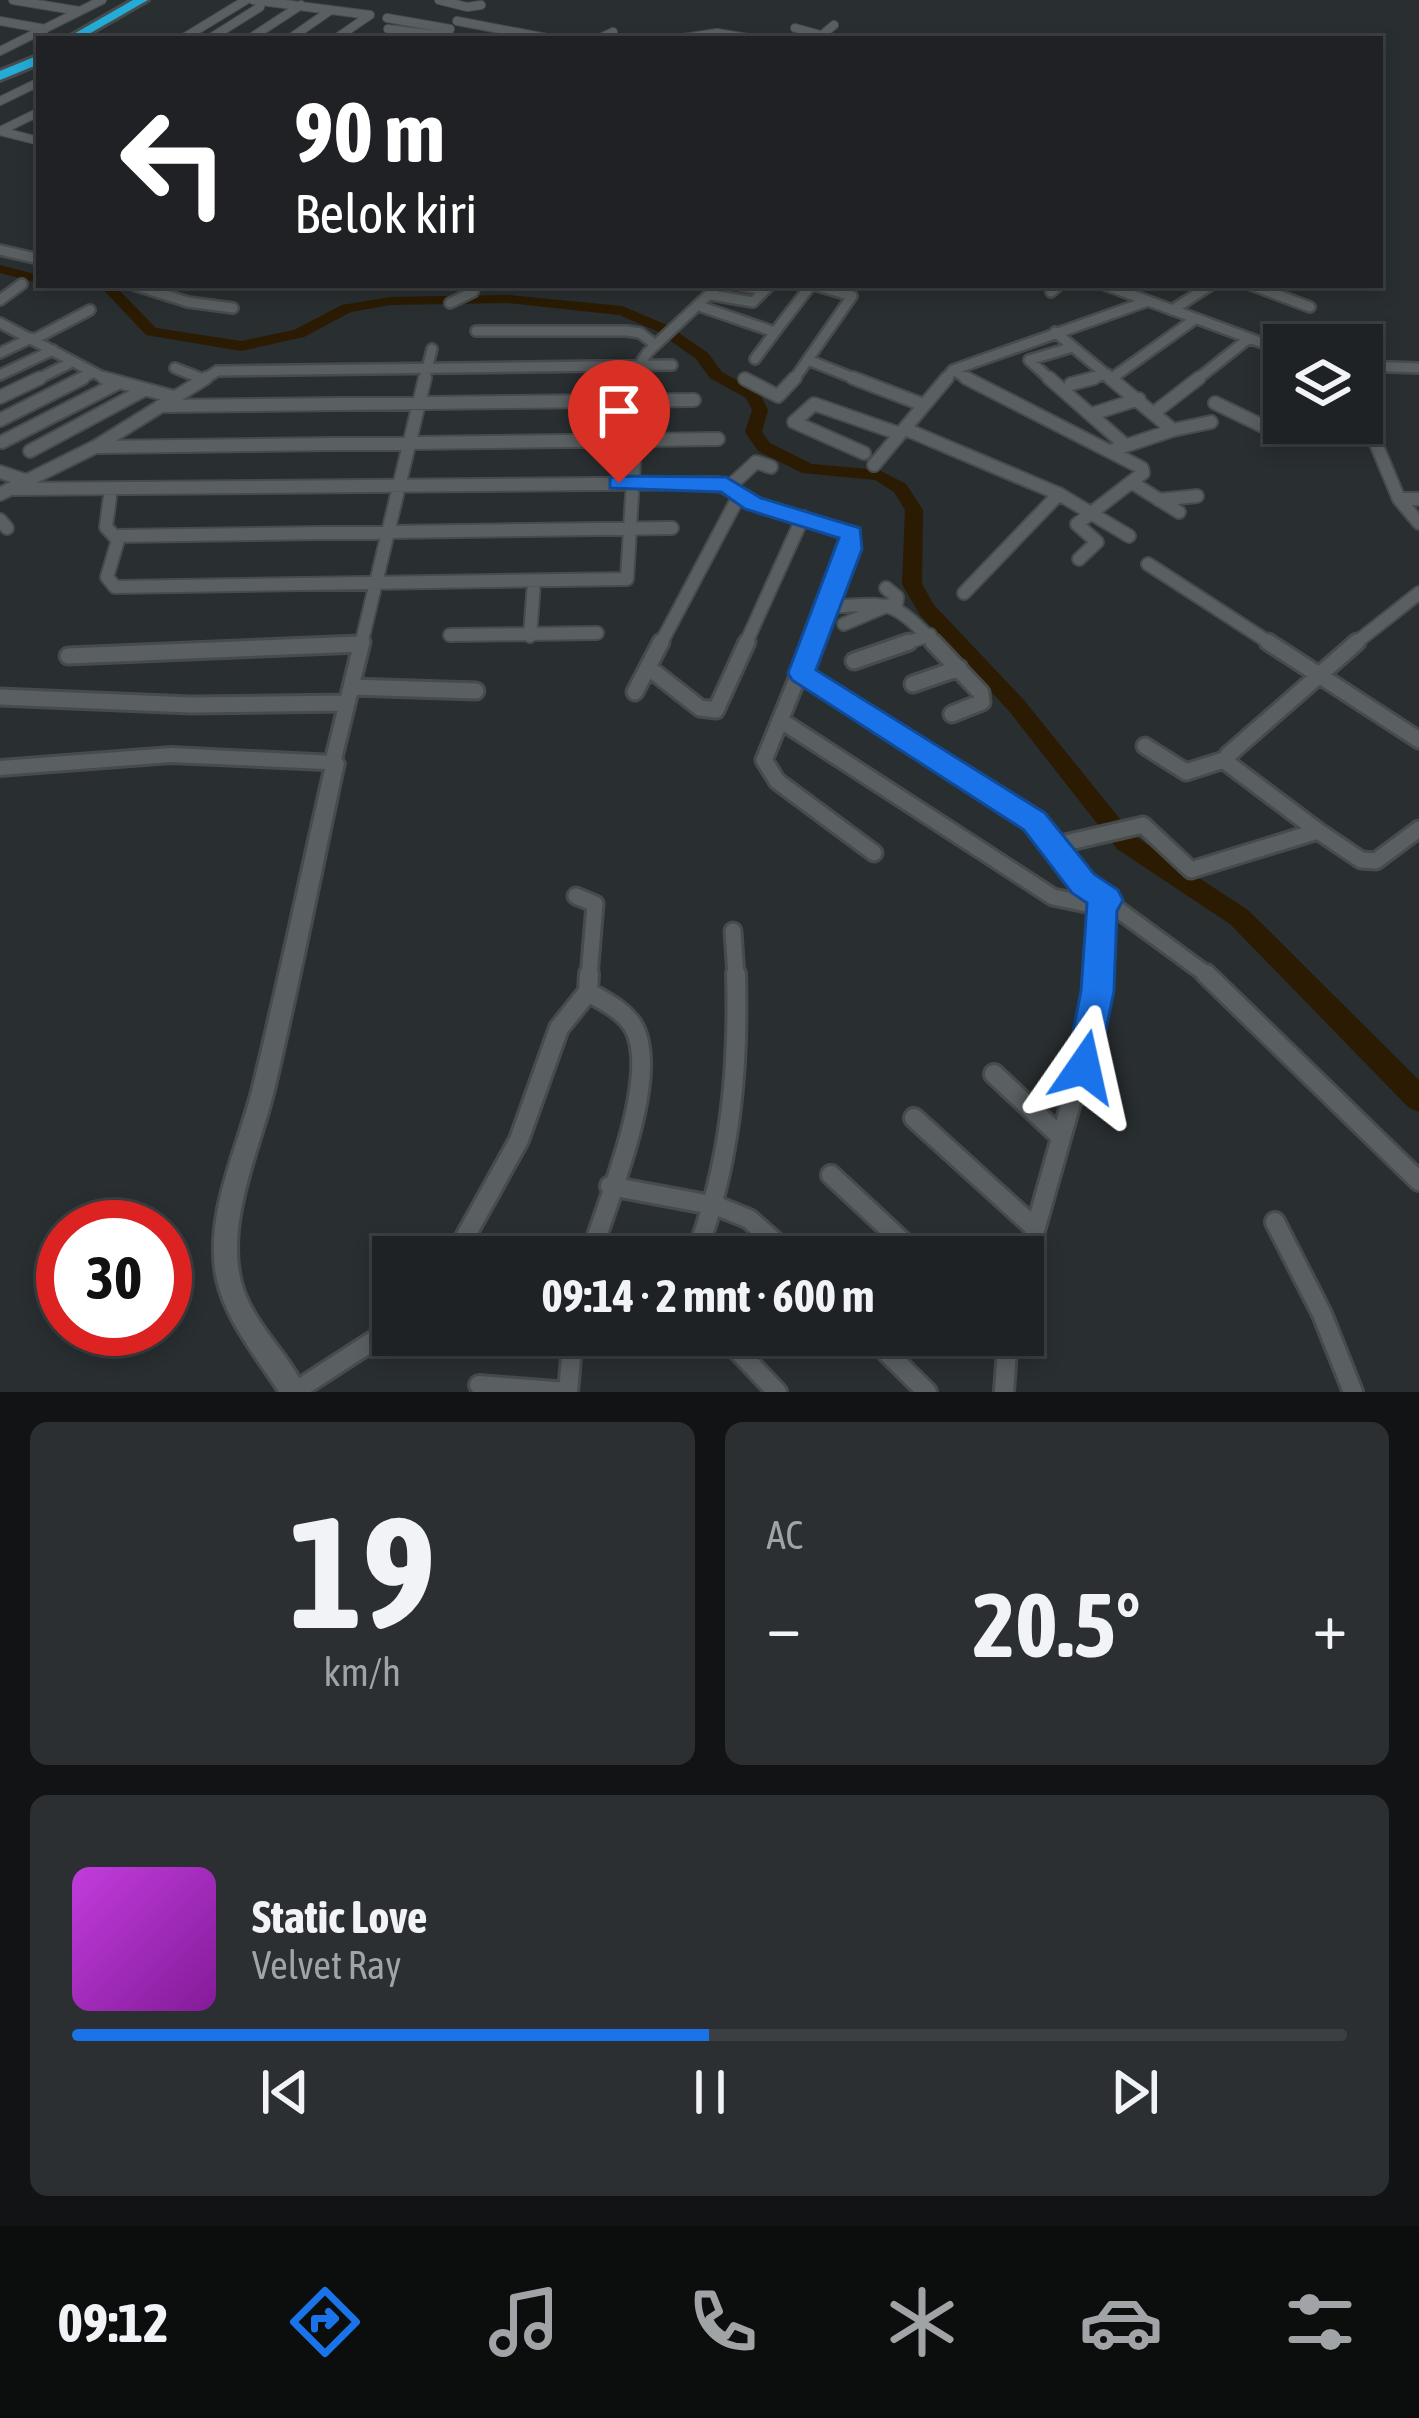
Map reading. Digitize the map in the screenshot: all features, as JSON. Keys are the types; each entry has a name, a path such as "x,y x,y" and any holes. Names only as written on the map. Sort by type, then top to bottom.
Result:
{"highway":[{"path":"77,36 146,0"},
{"path":"86,36 146,0"},
{"path":"2,73 36,58"}],"street":[{"path":"3,47 102,0"},
{"path":"439,0 467,7 481,5"},
{"path":"7,1 79,11"},
{"path":"188,36 253,2 352,2 380,7"},
{"path":"213,36 253,2"},
{"path":"254,36 301,5"},
{"path":"293,36 333,5"},
{"path":"333,5 370,16 340,36"},
{"path":"387,18 452,29 446,36"},
{"path":"0,21 45,28"},
{"path":"457,21 536,36"},
{"path":"818,36 834,25"},
{"path":"795,28 816,36"},
{"path":"388,29 438,36"},
{"path":"685,36 703,29 738,36"},
{"path":"604,36 613,32"},
{"path":"0,101 36,83"},
{"path":"36,113 0,131 36,140"},
{"path":"23,255 36,248"},
{"path":"0,250 36,258"},
{"path":"0,300 22,284"},
{"path":"144,288 188,302 233,308"},
{"path":"450,303 474,288"},
{"path":"111,489 105,519 118,540 107,582 115,587 627,579 640,364 655,341 716,290 752,302 767,288"},
{"path":"755,358 810,288"},
{"path":"745,380 774,395 782,394 852,296 823,288"},
{"path":"1119,288 1263,344"},
{"path":"1172,310 1204,288"},
{"path":"1259,288 1310,307"},
{"path":"874,465 953,370 1148,301"},
{"path":"701,307 775,332"},
{"path":"0,353 90,310"},
{"path":"1071,384 1109,376 1195,320"},
{"path":"0,323 92,374 174,397"},
{"path":"0,337 15,330"},
{"path":"476,331 627,331 655,341"},
{"path":"1054,332 1173,430"},
{"path":"1155,412 1248,339"},
{"path":"1073,347 1029,360 1092,414 1142,468 1077,527 1097,542 1079,559"},
{"path":"372,1342 294,1392 242,1314 229,1282 226,1219 265,1088 360,644 431,349"},
{"path":"0,375 52,350"},
{"path":"808,360 921,404"},
{"path":"0,398 72,362"},
{"path":"5,492 95,447 203,379 229,369 672,365"},
{"path":"1383,367 1419,368"},
{"path":"175,368 203,379"},
{"path":"953,370 1026,413 1118,447 1210,422"},
{"path":"0,420 92,374"},
{"path":"1,442 116,384"},
{"path":"30,452 144,390"},
{"path":"1092,414 1138,399"},
{"path":"160,406 694,400"},
{"path":"1215,403 1263,426"},
{"path":"864,453 796,425 795,419 814,404 903,431 1059,494 1129,536"},
{"path":"95,447 718,439"},
{"path":"1,442 62,464"},
{"path":"1375,444 1400,499 1419,523"},
{"path":"635,692 734,491 756,462 771,467"},
{"path":"0,472 28,481"},
{"path":"1131,482 1179,512"},
{"path":"5,492 632,483 734,491 843,528 853,538 764,760 766,770 816,821 874,853"},
{"path":"964,593 1059,494"},
{"path":"1159,500 1197,496"},
{"path":"1400,499 1419,499"},
{"path":"649,668 700,707 716,710 803,517"},
{"path":"114,536 672,527"},
{"path":"1148,564 1419,740"},
{"path":"530,636 534,582"},
{"path":"844,624 892,606 897,597 886,588"},
{"path":"1145,746 1186,772 1227,759 1316,675 1419,593"},
{"path":"825,607 892,606 930,635 983,700 952,714"},
{"path":"450,635 597,634"},
{"path":"854,661 930,635"},
{"path":"68,656 175,655 257,644 360,644"},
{"path":"913,685 959,668"},
{"path":"801,673 1016,807 1057,845 1083,884 1213,979 1419,1181"},
{"path":"352,687 476,691"},
{"path":"0,697 191,705 347,704"},
{"path":"780,720 1053,897 1104,903"},
{"path":"0,768 171,755 334,761"},
{"path":"1227,759 1242,776 1369,862 1386,858 1419,829"},
{"path":"1057,845 1143,825 1191,870 1318,831"},
{"path":"466,1236 504,1171 537,1097 554,1032 573,1004 588,992 595,904 577,896"},
{"path":"1032,1236 1059,1135 1084,1067 1094,1018 1104,903"},
{"path":"704,1236 717,1206 740,1028 733,932"},
{"path":"588,992 625,1015 641,1048 636,1108 596,1236"},
{"path":"994,1074 1059,1135"},
{"path":"914,1118 1034,1227"},
{"path":"831,1175 896,1236"},
{"path":"610,1186 717,1206 749,1219 768,1236"},
{"path":"1275,1222 1322,1314 1353,1392"},
{"path":"479,1385 568,1392 571,1356"},
{"path":"742,1356 777,1392"},
{"path":"890,1356 927,1392"},
{"path":"1004,1392 1007,1356"}],"waterway":[{"path":"0,269 36,278"},
{"path":"109,288 151,332 241,346 299,334 347,308 390,301 507,299 622,311 662,328 702,356 716,375 753,395 760,410 753,432 764,447 808,469 879,475 900,488 914,510 912,584 927,610 1016,705 1125,842 1239,917 1419,1099"}],"route":[{"path":"619,483 726,484 753,503 851,534 850,549 801,673 1035,821 1083,884 1107,900 1101,907 1097,991 1084,1067"}]}
